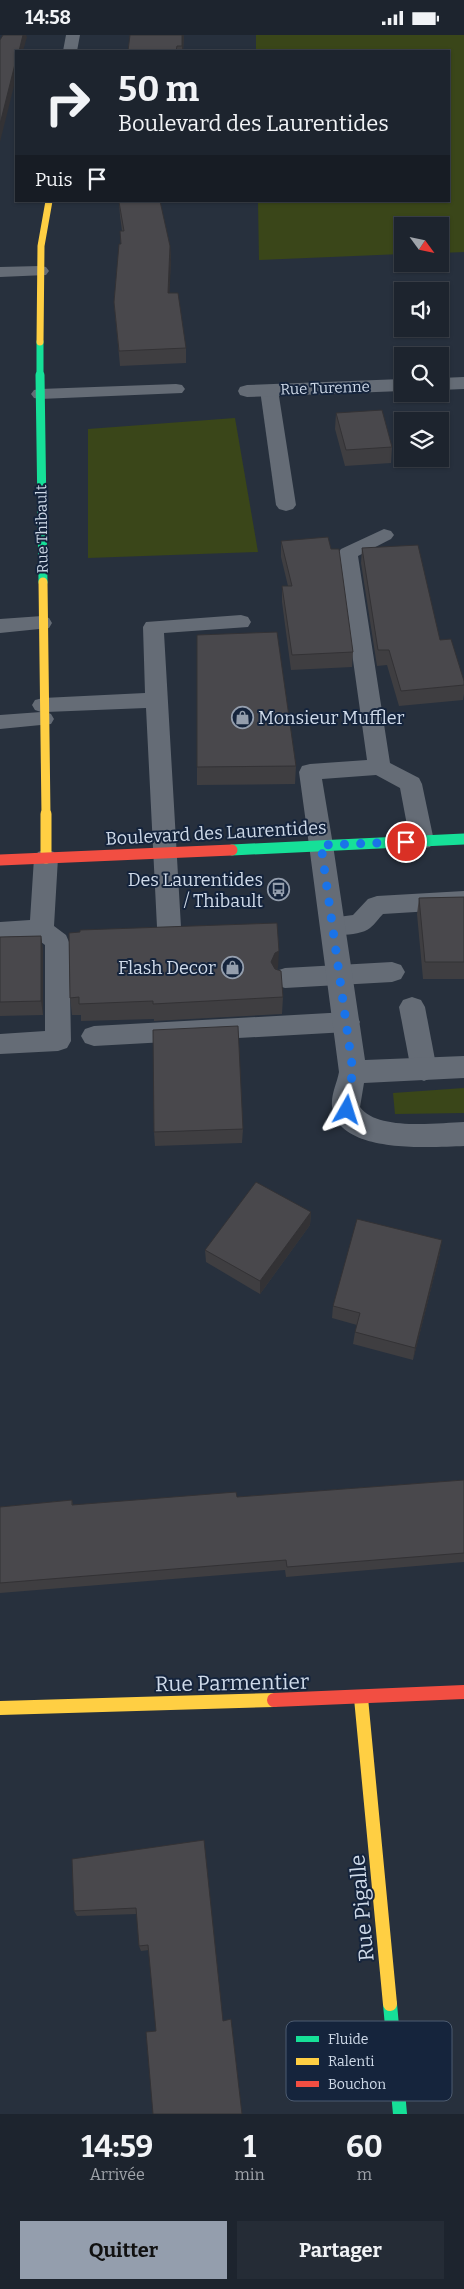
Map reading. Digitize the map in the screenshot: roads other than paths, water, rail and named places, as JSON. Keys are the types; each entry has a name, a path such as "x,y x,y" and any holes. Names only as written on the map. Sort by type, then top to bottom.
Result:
{"street":[{"path":"70,50 73,35"},
{"name":"Rue Thibault","path":"46,858 42,623 40,271 49,202"},
{"path":"0,272 40,271"},
{"path":"449,384 464,383"},
{"name":"Rue Turenne","path":"247,391 394,385"},
{"name":"Boulevard des Laurentides","path":"0,860 464,839"},
{"path":"321,845 353,1072 346,1102 347,1110 351,1117 365,1127 383,1133 464,1133"},
{"path":"353,1072 464,1067"},
{"name":"Rue Parmentier","path":"0,1708 361,1699 464,1692"},
{"name":"Rue Pigalle","path":"361,1699 391,2021"},
{"name":"Rue Pigalle","path":"399,2101 400,2114"}],"lane":[{"path":"40,394 176,389"},
{"path":"269,390 286,505"},
{"path":"379,767 348,553 384,535"},
{"path":"170,927 153,627 240,622"},
{"path":"0,626 42,623"},
{"path":"0,722 43,712 156,699"},
{"path":"321,845 310,772 379,767 411,784 422,841"},
{"path":"42,929 46,858"},
{"path":"332,926 360,923 377,905 464,900"},
{"path":"0,931 42,929 57,942 58,1041 0,1044"},
{"path":"285,978 392,972"},
{"path":"412,1007 424,1070"},
{"path":"94,1036 347,1022"}],"place":[{"name":"Monsieur Muffler","path":"242,718"},
{"name":"Des Laurentides / Thibault","path":"279,890"},
{"name":"Flash Decor","path":"232,968"}]}
